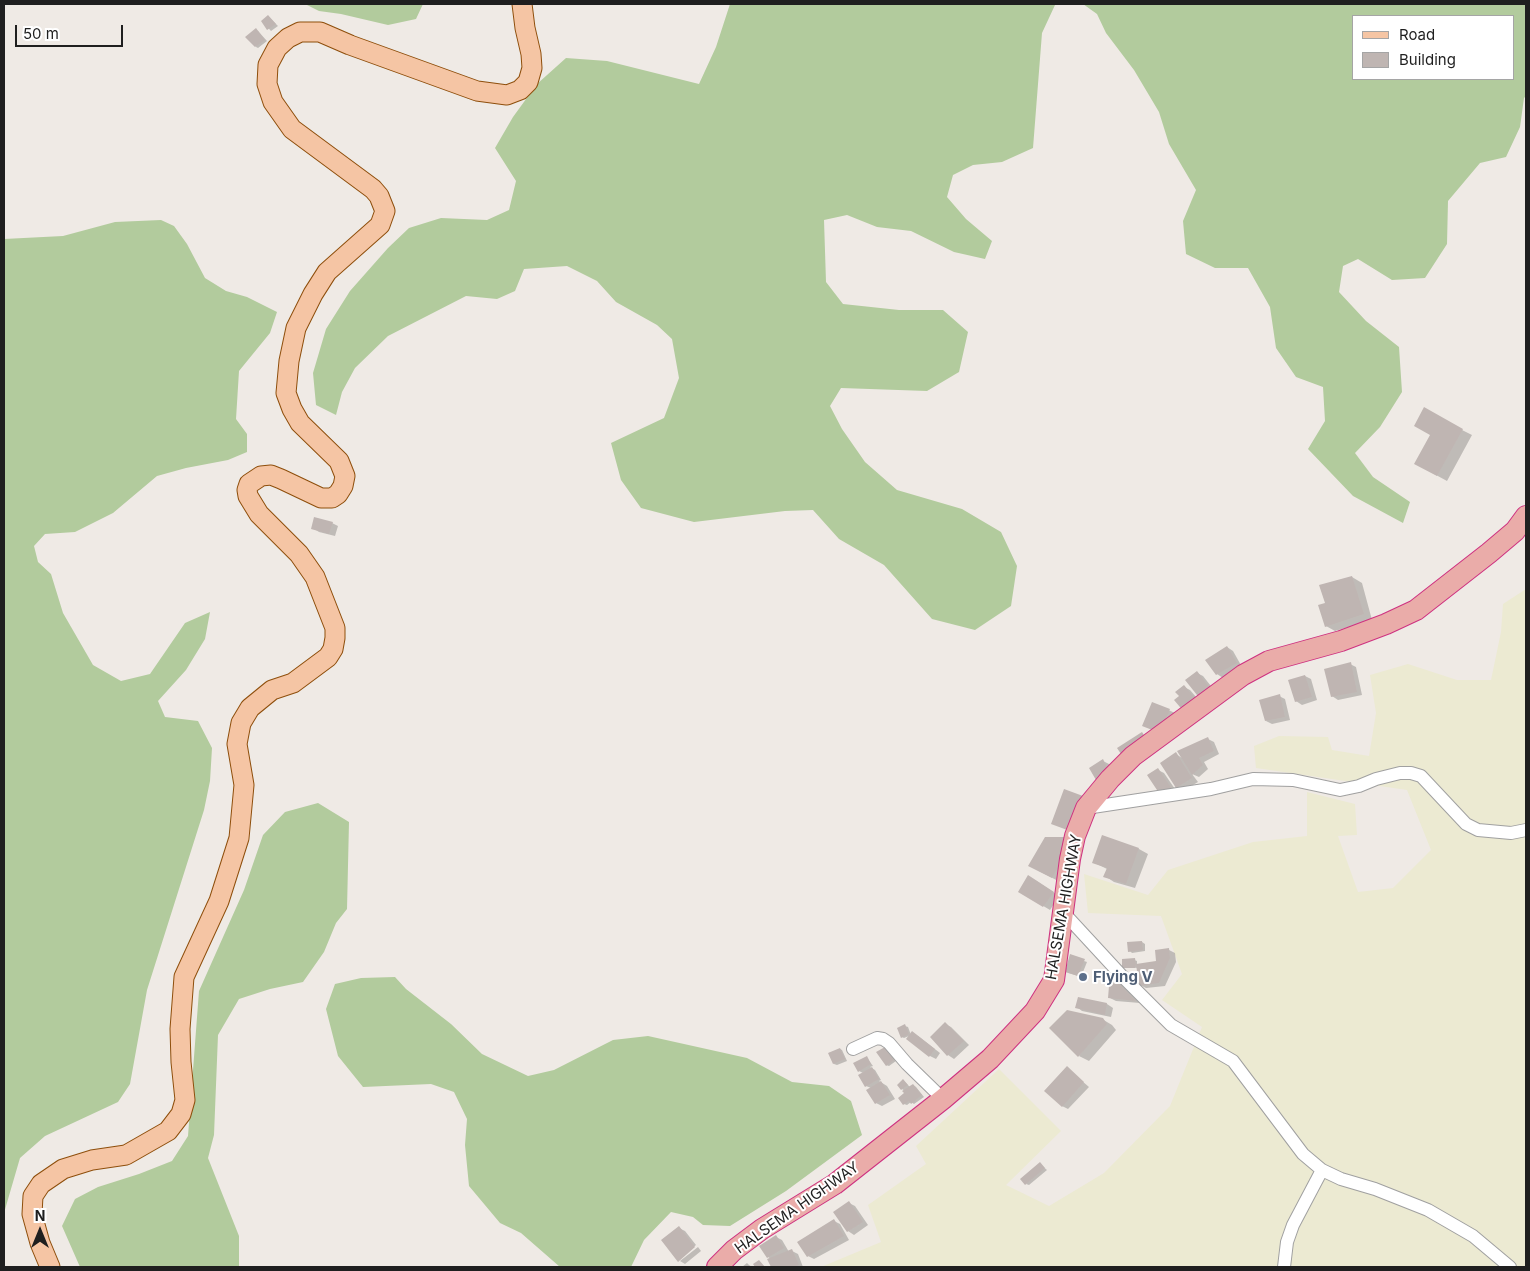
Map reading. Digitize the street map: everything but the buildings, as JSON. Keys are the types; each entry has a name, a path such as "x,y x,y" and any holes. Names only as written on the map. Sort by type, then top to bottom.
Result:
{"highway":[{"name":"HALSEMA HIGHWAY","path":"717,1267 734,1250 762,1229 836,1184 943,1099 990,1060 1036,1012 1054,980 1062,911 1075,836 1086,808 1110,779 1133,756 1243,675 1269,660 1340,640 1386,624 1416,610 1489,553 1515,530 1526,516"}],"main road":[{"path":"50,1267 40,1243 32,1214 33,1196 41,1184 63,1169 92,1160 126,1155 168,1131 181,1114 185,1100 180,1028 184,976 219,901 239,838 244,784 238,744 241,724 250,708 272,690 293,683 328,657 333,649 335,638 335,628 316,577 300,554 258,514 248,496 247,490 253,480 261,476 271,475 322,498 332,498 338,494 343,486 346,476 339,461 300,423 292,409 286,393 289,361 296,328 313,294 327,272 380,226 385,211 379,196 373,189 292,129 273,102 267,84 268,65 277,48 288,38 300,32 320,32 350,45 477,91 507,95 520,90 528,82 532,68 522,4"}],"street":[{"path":"1086,808 1210,789 1253,779 1293,780 1340,790 1400,773 1411,773 1421,776 1466,824 1478,830 1510,833 1526,830"},
{"path":"1062,911 1122,976 1171,1025 1233,1061 1304,1154 1322,1170 1428,1210 1473,1236 1510,1267"},
{"path":"853,1049 877,1038 883,1039 943,1099"},
{"path":"1284,1267 1287,1242 1293,1225 1322,1170"}],"shaded area":[{"path":"1526,589 1526,1267 821,1267 881,1242 868,1205 926,1164 916,1146 999,1069 1061,1131 1006,1185 1049,1206 1104,1173 1170,1106 1202,1027 1162,1000 1182,974 1161,916 1088,913 1084,874 1148,895 1168,870 1253,842 1307,836 1307,792 1355,804 1357,835 1338,836 1358,892 1393,888 1431,850 1407,790 1256,768 1254,746 1279,736 1328,737 1332,750 1369,756 1376,713 1370,675 1408,664 1457,680 1491,680 1501,632 1503,604"}],"green space":[{"path":"305,4 423,4 416,19 388,25 319,11"},
{"path":"730,4 1058,4 1055,5 1042,33 1033,148 1002,162 973,165 953,175 947,197 966,219 992,241 985,259 954,252 911,231 877,227 847,215 824,220 826,282 843,304 899,310 943,310 968,332 959,372 927,391 841,388 830,406 842,429 865,462 897,490 962,509 1001,532 1017,566 1011,606 975,630 932,619 884,565 839,539 813,510 785,511 694,522 641,508 621,480 611,443 664,418 679,378 672,339 657,325 616,302 597,281 567,266 524,269 515,291 497,299 466,296 388,336 355,368 342,392 336,415 316,405 313,373 326,329 350,291 388,248 409,228 441,218 487,220 509,210 516,181 495,148 513,117 537,84 566,58 607,61 699,84 716,47"},
{"path":"1083,4 1526,4 1526,96 1524,98 1520,127 1506,157 1480,163 1448,201 1447,244 1425,278 1392,280 1358,259 1343,266 1339,292 1366,321 1399,347 1402,392 1380,427 1355,453 1373,477 1410,502 1403,523 1353,496 1308,449 1325,421 1323,387 1296,377 1276,348 1270,307 1248,268 1215,268 1186,254 1183,221 1196,190 1169,144 1159,112 1134,70 1106,33 1097,14"},
{"path":"161,220 174,226 187,244 205,278 226,291 247,297 277,312 270,333 239,371 236,419 247,434 247,452 228,460 157,476 113,513 75,532 45,534 34,546 38,562 51,574 63,613 93,665 121,681 150,674 185,623 210,612 205,639 186,670 158,701 165,717 198,721 212,748 210,781 204,810 147,990 130,1084 118,1102 45,1136 20,1158 4,1213 4,239 63,236 115,222"},
{"path":"318,803 349,822 347,909 336,923 324,952 303,982 270,989 239,999 218,1035 214,1135 208,1158 239,1236 239,1267 80,1267 62,1226 75,1199 98,1187 172,1161 188,1136 199,991 244,890 263,835 285,812"},
{"path":"395,977 406,989 451,1024 482,1054 528,1076 554,1070 613,1040 648,1036 747,1058 792,1082 829,1086 851,1101 862,1135 786,1191 730,1226 703,1225 693,1217 671,1212 644,1240 631,1267 560,1267 521,1233 500,1223 469,1186 465,1145 467,1119 454,1092 431,1084 363,1087 338,1056 326,1009 335,984 361,978"}],"place":[{"name":"Flying V","path":"1083,977"}]}
